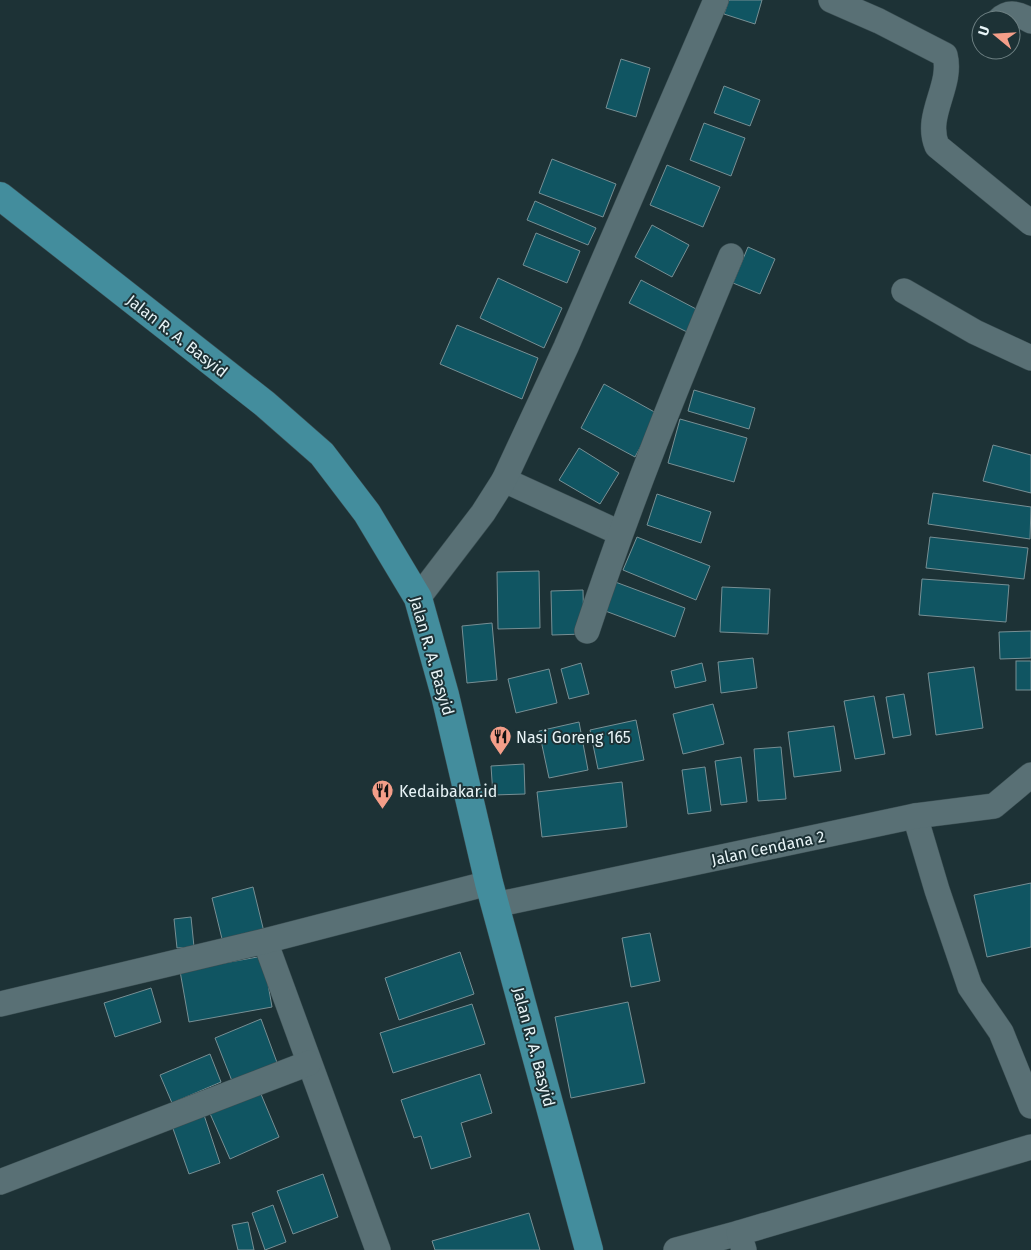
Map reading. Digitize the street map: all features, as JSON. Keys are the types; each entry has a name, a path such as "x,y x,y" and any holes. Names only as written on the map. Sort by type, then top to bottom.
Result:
{"main road":[{"name":"Jalan R. A. Basyid","path":"0,196 265,404 322,454 367,513 418,598 445,695 492,894 589,1250"}],"street":[{"path":"418,598 483,513 504,480 566,347 716,0"},
{"path":"831,0 879,21 945,55 946,71 933,123 933,135 937,146 1031,223"},
{"path":"587,631 620,533 678,381 732,256"},
{"path":"904,291 974,332 1031,358"},
{"path":"504,480 620,533"},
{"name":"Jalan Cendana 2","path":"0,1004 265,941 492,894 915,816 994,806 1031,775"},
{"path":"915,816 970,987 1001,1032 1031,1106"},
{"path":"265,941 378,1250"},
{"path":"0,1182 309,1063"},
{"path":"676,1250 742,1242 1031,1148"}],"building":[{"path":"729,0 762,0 755,24 724,14"},
{"path":"621,59 650,68 636,117 606,108"},
{"path":"724,86 760,100 750,126 714,113"},
{"path":"704,123 745,138 731,176 690,160"},
{"path":"552,159 616,184 603,217 539,193"},
{"path":"667,165 720,187 703,227 650,205"},
{"path":"535,201 596,228 588,245 527,220"},
{"path":"652,225 689,245 672,277 635,257"},
{"path":"536,233 580,251 567,283 523,265"},
{"path":"748,247 775,259 760,294 733,283"},
{"path":"498,278 562,308 544,348 480,318"},
{"path":"641,280 698,310 687,332 629,303"},
{"path":"457,325 538,358 522,399 440,364"},
{"path":"604,384 658,414 635,457 581,428"},
{"path":"694,390 755,408 749,429 688,411"},
{"path":"680,419 747,438 734,482 668,463"},
{"path":"993,445 1031,455 1031,493 983,481"},
{"path":"579,448 619,473 600,504 559,480"},
{"path":"933,493 1031,507 1030,539 928,524"},
{"path":"657,494 711,512 701,543 647,525"},
{"path":"637,537 710,566 696,600 623,570"},
{"path":"930,537 1028,548 1024,579 926,568"},
{"path":"539,571 540,628 498,629 497,572"},
{"path":"922,579 1009,585 1006,622 919,615"},
{"path":"610,580 685,608 675,637 600,609"},
{"path":"722,587 770,589 768,634 720,632"},
{"path":"583,590 584,634 552,635 551,591"},
{"path":"492,623 497,680 467,683 462,626"},
{"path":"1031,631 1031,658 1000,659 999,632"},
{"path":"753,658 757,688 721,693 718,662"},
{"path":"1016,661 1031,661 1031,690 1016,690"},
{"path":"581,663 589,694 569,699 561,669"},
{"path":"702,663 706,681 675,688 671,671"},
{"path":"974,667 983,728 936,735 928,673"},
{"path":"549,669 557,703 516,713 508,679"},
{"path":"904,694 911,735 893,738 886,697"},
{"path":"874,696 885,754 855,759 844,701"},
{"path":"713,704 724,744 683,754 673,714"},
{"path":"636,720 644,760 598,769 590,730"},
{"path":"579,722 588,770 549,778 539,731"},
{"path":"834,726 841,771 794,777 788,732"},
{"path":"781,747 786,799 758,801 754,749"},
{"path":"741,757 747,802 721,805 715,761"},
{"path":"524,764 525,794 493,795 491,766"},
{"path":"705,767 711,811 688,814 682,770"},
{"path":"622,782 627,827 542,837 537,792"},
{"path":"1031,883 1031,947 987,957 974,895"},
{"path":"253,887 265,936 224,947 212,898"},
{"path":"191,917 194,947 177,948 174,919"},
{"path":"650,933 660,981 631,987 622,938"},
{"path":"460,952 474,994 399,1020 385,978"},
{"path":"263,956 272,1007 189,1022 180,971"},
{"path":"151,988 161,1022 115,1037 104,1003"},
{"path":"628,1002 645,1083 571,1098 555,1017"},
{"path":"472,1004 485,1044 393,1073 380,1033"},
{"path":"261,1019 279,1068 234,1086 215,1038"},
{"path":"210,1054 221,1082 172,1103 160,1075"},
{"path":"480,1074 492,1113 461,1123 471,1157 431,1169 421,1136 414,1138 401,1100"},
{"path":"258,1087 279,1137 230,1159 208,1109"},
{"path":"203,1112 220,1163 189,1174 171,1123"},
{"path":"323,1174 338,1217 293,1234 277,1191"},
{"path":"273,1205 286,1242 265,1250 252,1213"},
{"path":"529,1213 540,1250 435,1250 432,1241"},
{"path":"248,1222 254,1250 238,1250 232,1225"}],"place":[{"name":"Nasi Goreng 165","path":"500,756"},
{"name":"Kedaibakar.id","path":"383,810"}]}
